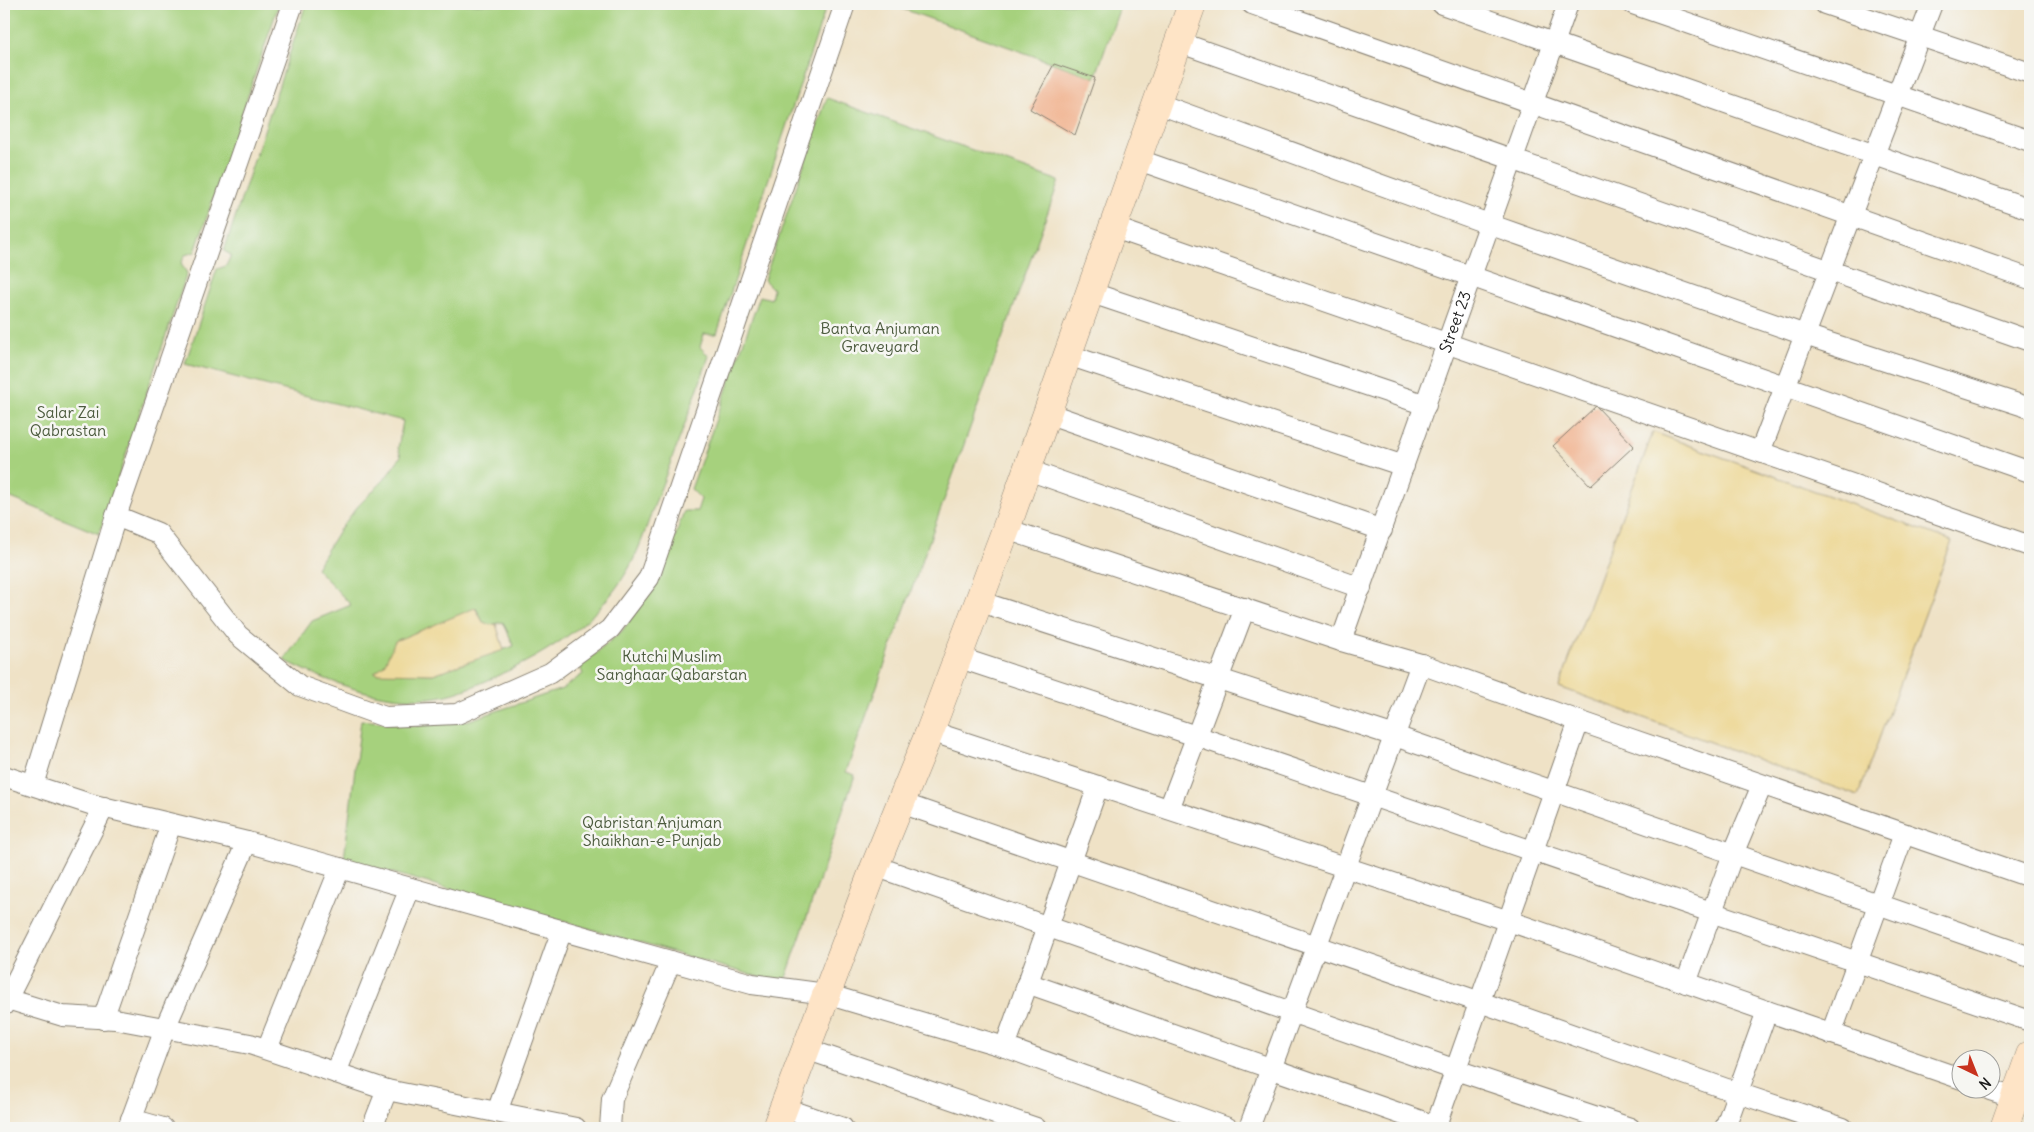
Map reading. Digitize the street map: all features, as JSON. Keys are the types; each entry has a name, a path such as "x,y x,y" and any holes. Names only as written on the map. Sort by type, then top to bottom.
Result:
{"street":[{"path":"33,785 116,516 293,4"},
{"path":"116,516 158,533 238,634 300,686 385,717 457,714 550,673 610,629 649,578 845,4"},
{"path":"843,1128 780,1118 875,866 930,731 1028,470 1192,4"},
{"path":"1252,4 2030,280"},
{"path":"1442,4 2030,209"},
{"name":"Street 23","path":"1341,641 1568,4"},
{"path":"1633,4 2030,141"},
{"path":"1825,4 2030,73"},
{"path":"1760,452 1932,4"},
{"path":"1178,42 2030,341"},
{"path":"1156,103 1805,335 2030,408"},
{"path":"1136,159 2030,472"},
{"path":"1112,227 2030,546"},
{"path":"1090,292 1426,405"},
{"path":"1068,355 1404,466"},
{"path":"1048,413 1382,530"},
{"path":"1028,470 1361,588"},
{"path":"1006,529 1341,641 1422,664 1579,721 2030,877"},
{"path":"978,601 1395,736 2030,957"},
{"path":"1169,809 1245,608"},
{"path":"957,657 1196,736 2030,1022"},
{"path":"1249,1128 1422,664"},
{"path":"1027,983 1437,1128 1579,721"},
{"path":"930,731 1509,921 1952,1076"},
{"path":"4,776 104,807 247,842 752,984 826,994 1005,1048 1228,1128"},
{"path":"1686,983 1733,854 1762,785"},
{"path":"1005,1048 1098,786"},
{"path":"902,803 1071,863 1480,1002 1738,1094 1843,1128"},
{"path":"104,807 4,1001 63,1016 104,1019 165,1028 250,1044 387,1090 576,1128"},
{"path":"104,1019 171,824"},
{"path":"1831,1034 1904,834"},
{"path":"163,1128 129,1123 165,1028 247,842"},
{"path":"875,866 1623,1127"},
{"path":"267,1049 340,868"},
{"path":"336,1073 410,888"},
{"path":"497,1112 562,930"},
{"path":"610,1128 612,1099 671,961"},
{"path":"1725,1128 1767,1012"},
{"path":"806,1049 1036,1128"},
{"path":"2004,1128 2002,1094 2030,1055"},
{"path":"372,1128 387,1090"}],"green space":[{"name":"Salar Zai Qabrastan","path":"4,4 279,4 195,252 185,255 181,264 187,273 99,534 4,495"},
{"path":"306,4 827,4 717,334 704,334 700,347 709,356 641,543 629,568 603,604 572,633 517,667 472,687 455,693 429,698 391,697 373,694 336,683 284,660 312,621 351,605 316,568 338,532 358,506 384,480 401,456 398,448 403,421 185,364 217,269 226,266 231,255 224,251","holes":["476,608 483,622 490,625 503,622 514,646 433,674 375,672"]},
{"path":"889,4 1121,4 1095,78"},
{"path":"827,98 1059,181 846,772 855,775 784,984 344,859 361,720 417,726 467,721 562,689 583,674 580,667 622,631 661,577 684,511 697,511 701,499 691,489 760,296 771,299 773,289 764,280"}],"sand":[{"path":"1653,432 1952,541 1858,796 1559,687"},
{"path":"475,608 483,622 490,625 496,624 504,650 433,674 374,673 384,665 395,641"}],"building":[{"path":"1054,64 1095,78 1075,135 1030,109"},
{"path":"1596,406 1634,446 1591,486 1553,446"}],"park label":[{"name":"Bantva Anjuman Graveyard","path":"880,337"},
{"name":"Kutchi Muslim Sanghaar Qabarstan","path":"672,665"},
{"name":"Qabristan Anjuman Shaikhan-e-Punjab","path":"652,831"}]}
